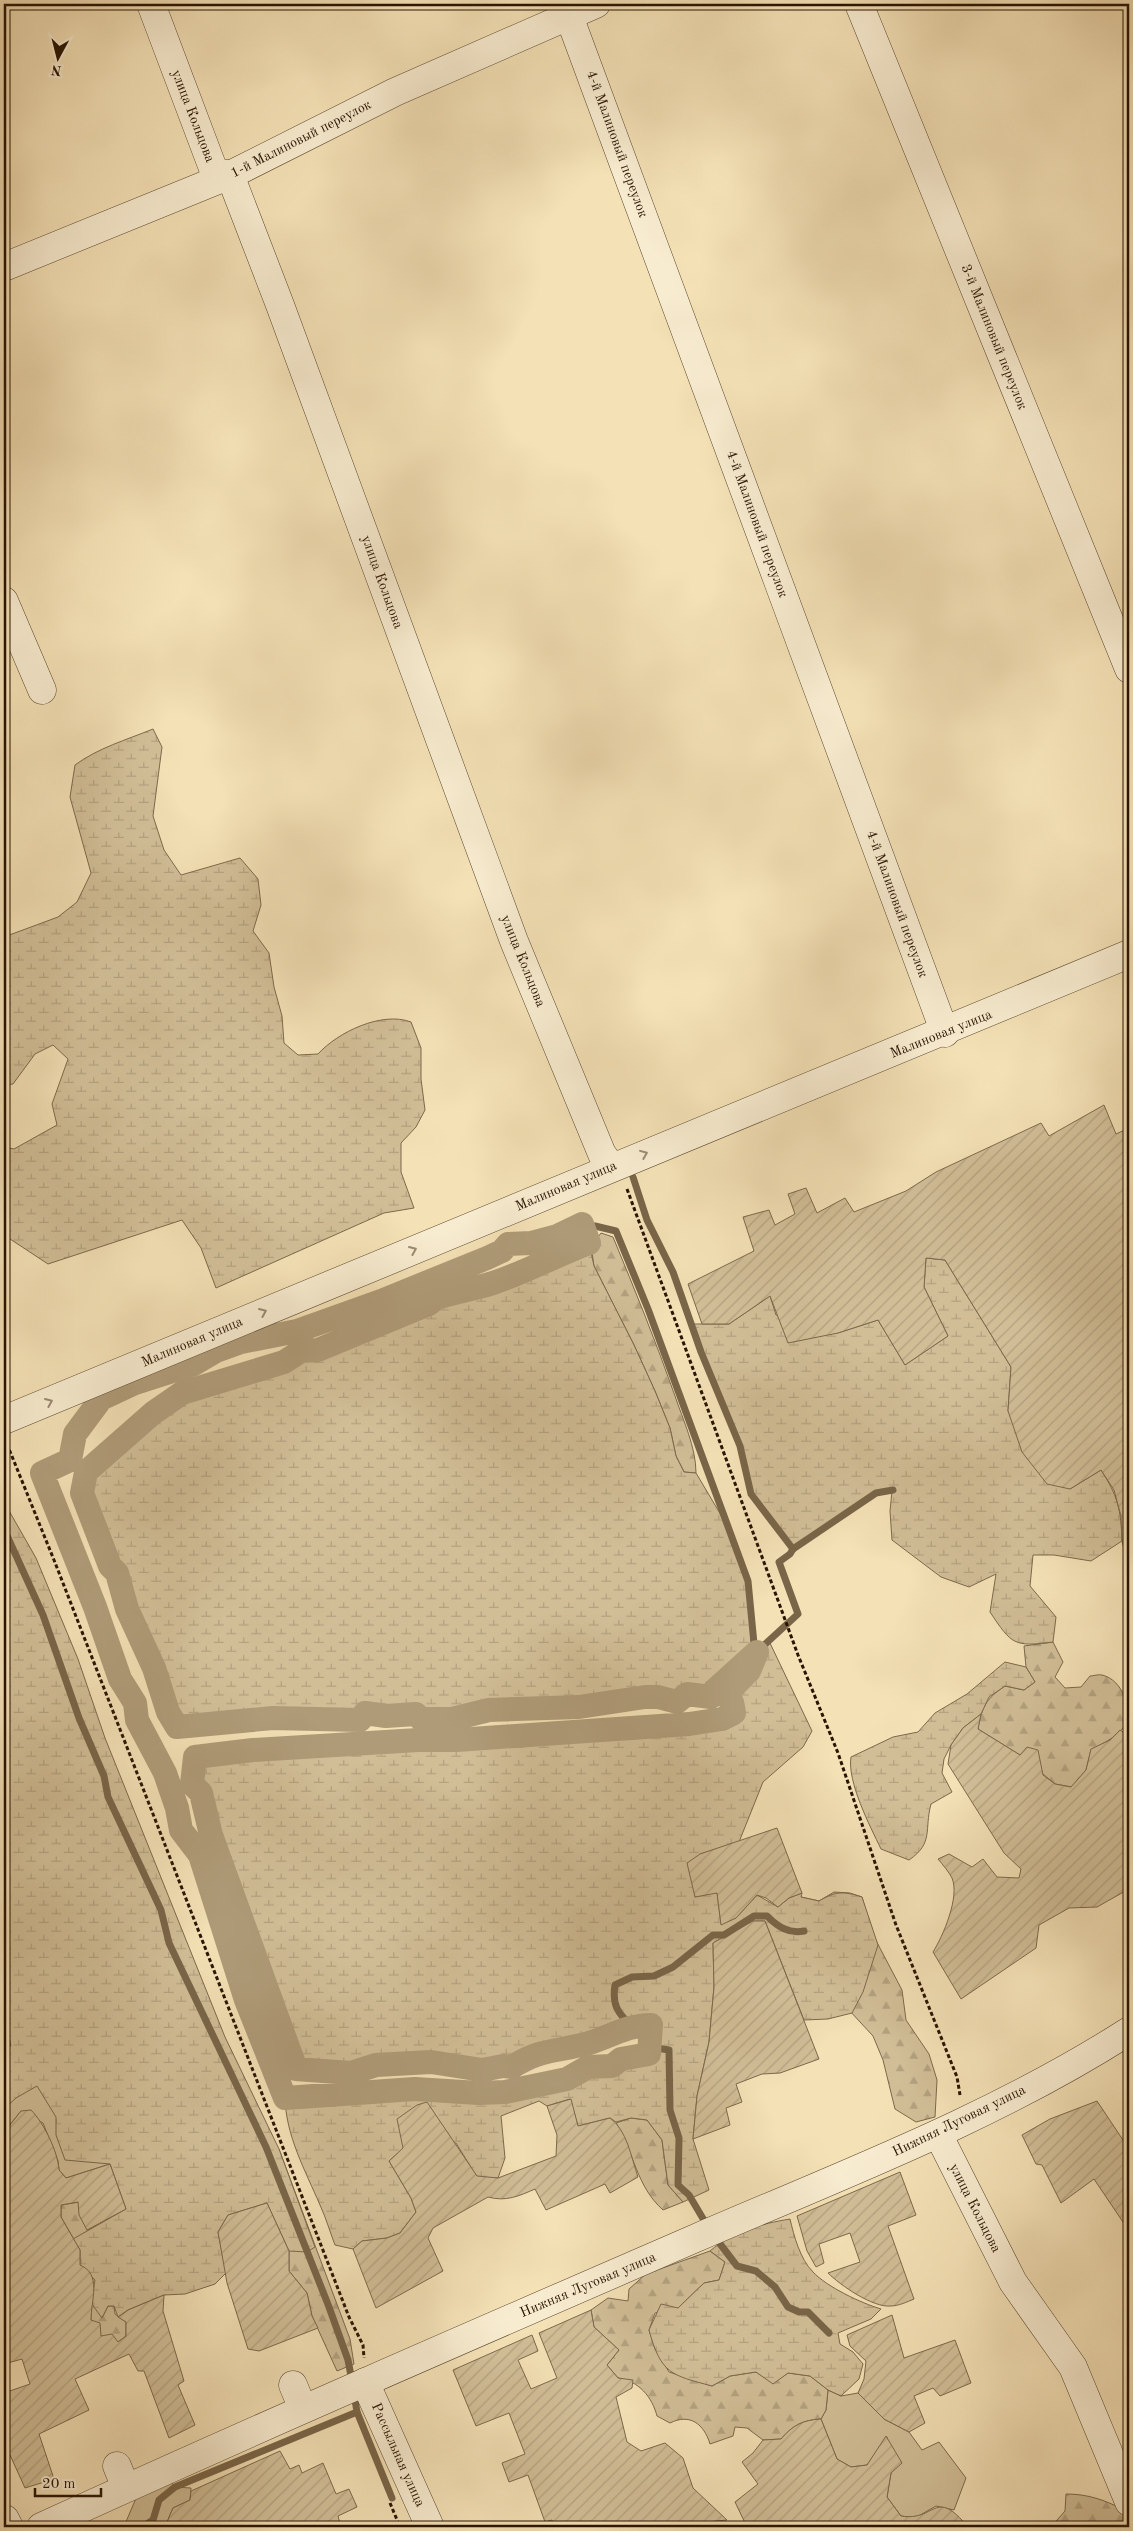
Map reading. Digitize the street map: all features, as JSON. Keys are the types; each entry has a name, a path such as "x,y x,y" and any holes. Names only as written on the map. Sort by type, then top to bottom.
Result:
{"street":[{"name":"улица Кольцова","path":"151,4 214,171 230,175 284,314 514,941 602,1154 612,1167"},
{"name":"1-й Малиновый переулок","path":"4,268 230,175 396,92 596,4"},
{"name":"3-й Малиновый переулок","path":"859,4 1129,669"},
{"name":"4-й Малиновый переулок","path":"569,16 944,1033"},
{"path":"4,601 42,690"},
{"name":"Малиновая улица","path":"4,1420 612,1167 944,1033 1129,954"},
{"name":"Нижняя Луговая улица","path":"41,2527 122,2477 298,2397 365,2382 938,2134 1091,2055 1129,2031"},
{"name":"улица Кольцова","path":"938,2134 1013,2282 1073,2367 1129,2502"},
{"name":"Рассыльная улица","path":"365,2382 430,2527"}],"path":[{"path":"612,1167 623,1179 798,1655 838,1753 896,1925 957,2077 966,2120"},
{"path":"4,1437 54,1560 349,2317 363,2345 365,2382"}],"green space":[{"path":"153,729 162,747 153,816 164,850 181,875 240,858 258,879 261,905 253,931 269,953 274,987 282,1016 284,1043 298,1055 318,1054 337,1038 349,1031 374,1021 399,1019 411,1022 421,1048 421,1079 425,1110 416,1127 401,1143 401,1172 414,1208 384,1213 216,1288 201,1248 182,1220 48,1264 4,1235 4,1147 14,1149 57,1125 52,1104 68,1059 53,1045 35,1054 13,1084 4,1085 4,937 58,917 77,902 91,873 70,797 75,765 103,749"},
{"path":"1104,1105 1116,1134 1129,1128 1129,1569 1122,1541 1121,1516 1114,1490 1101,1470 1070,1489 1047,1484 1022,1452 1008,1411 1011,1367 945,1260 926,1258 924,1287 948,1336 905,1365 878,1320 838,1333 788,1343 770,1296 729,1324 702,1324 688,1284 754,1251 743,1217 769,1210 775,1225 795,1214 788,1194 806,1188 817,1213 845,1198 854,1212 906,1191 936,1172 1041,1123 1049,1136"},
{"path":"601,1233 613,1237 645,1316 688,1434 694,1453 696,1473 684,1472 676,1456 670,1428 655,1391 594,1266 591,1246"},
{"path":"589,1243 594,1266 655,1391 670,1428 676,1456 684,1472 696,1473 734,1537 748,1581 752,1656 714,1691 711,1697 687,1694 677,1702 658,1697 645,1697 579,1707 489,1710 452,1719 421,1719 416,1714 386,1716 366,1713 360,1720 273,1718 177,1727 168,1712 154,1668 127,1609 117,1573 110,1566 82,1493 86,1472 153,1413 182,1393 284,1362 301,1351 318,1350 429,1304 436,1298 492,1283"},
{"path":"926,1258 945,1260 1011,1367 1008,1411 1070,1489 1101,1470 1118,1504 1122,1541 1091,1561 1054,1555 1033,1555 1030,1586 1056,1617 1053,1642 1030,1644 1015,1641 1009,1637 990,1612 996,1574 969,1587 941,1577 892,1540 890,1511 892,1491 876,1493 793,1549 751,1494 740,1446 692,1324 729,1324 770,1296 776,1315 838,1333 878,1320 905,1365 948,1336 924,1287"},
{"path":"4,1502 36,1558 78,1659 105,1738 225,2037 279,2149 315,2247 307,2252 289,2251 267,2203 228,2215 218,2232 226,2273 215,2284 185,2294 164,2295 128,2310 118,2317 114,2306 108,2306 102,2318 91,2303 95,2280 80,2265 80,2250 73,2239 126,2209 110,2164 65,2160 56,2135 56,2117 37,2086 16,2098 4,2109 4,2048 11,2046 5,2010 4,1983 8,1947 4,1936"},
{"path":"769,1641 812,1731 803,1747 763,1782 739,1842 700,1854 695,1897 717,1892 721,1924 736,1918 757,1895 778,1907 789,1898 802,1893 801,1897 819,1901 830,1895 840,1893 862,1897 878,1945 863,1992 852,2013 828,2019 804,2020 765,1921 753,1921 713,1943 714,1987 709,2042 697,2096 693,2139 709,2190 683,2202 668,2185 662,2140 647,2120 631,2118 616,2122 610,2118 578,2126 570,2099 547,2106 539,2101 501,2116 505,2158 498,2178 477,2177 456,2143 403,2149 389,2161 411,2198 416,2212 400,2233 387,2238 362,2241 353,2249 335,2245 293,2139 286,2112 285,2098 415,2089 479,2093 505,2092 567,2079 588,2067 612,2066 621,2059 649,2054 651,2025 627,2029 589,2043 541,2053 512,2067 503,2066 482,2070 431,2062 376,2065 351,2073 296,2069 211,1835 201,1793 192,1784 195,1757 253,1750 418,1740 457,1740 689,1724 722,1719 734,1713 732,1702 725,1695 749,1671 757,1652"},
{"path":"1053,1642 1063,1662 1055,1677 1065,1688 1081,1687 1090,1676 1102,1675 1116,1683 1121,1689 1126,1704 1126,1720 1123,1728 1112,1738 1091,1750 1086,1770 1072,1787 1055,1784 1020,1755 978,1729 981,1714 989,1699 1005,1686 1024,1690 1035,1682 1026,1667 1024,1646"},
{"path":"1005,1662 1026,1667 1035,1682 1024,1690 1005,1686 989,1697 981,1714 963,1728 951,1745 944,1759 942,1773 952,1792 931,1804 927,1835 922,1848 917,1854 909,1860 881,1849 852,1779 851,1757 893,1737 918,1732 935,1713 967,1694"},
{"path":"981,1714 978,1729 1020,1755 1027,1747 1038,1750 1043,1775 1055,1784 1071,1787 1086,1770 1091,1749 1110,1740 1120,1730 1129,1736 1129,1889 1097,1907 1069,1908 1039,1925 1036,1948 961,1999 933,1952 946,1927 954,1895 952,1878 938,1859 949,1854 972,1867 983,1859 997,1877 1019,1878 1021,1869 1004,1853 948,1764 951,1745 963,1728"},
{"path":"777,1828 802,1893 789,1898 778,1907 766,1898 757,1895 736,1918 721,1925 717,1893 695,1897 687,1863 700,1854"},
{"path":"834,1892 850,1893 862,1897 872,1933 902,1990 906,2020 929,2054 937,2080 935,2117 916,2122 895,2109 883,2060 873,2036 836,1996 801,1897 819,1901"},
{"path":"753,1921 765,1921 819,2059 780,2073 762,2074 736,2084 742,2102 726,2108 730,2125 693,2139 697,2096 709,2042 714,1987 713,1943"},
{"path":"34,2069 110,2164 66,2178 59,2170 58,2161 43,2123 21,2111 9,2126 4,2128 4,2077"},
{"path":"571,2099 578,2126 610,2118 616,2123 628,2144 638,2177 610,2193 605,2184 546,2210 535,2189 507,2199 488,2197 433,2228 428,2238 443,2271 376,2308 353,2249 362,2241 387,2238 400,2233 416,2212 411,2198 389,2161 403,2148 397,2119 417,2105 427,2102 477,2176 498,2178 556,2156 557,2135 547,2106"},
{"path":"1097,2101 1129,2149 1129,2231 1094,2179 1061,2203 1042,2165 1036,2164 1022,2135 1050,2119"},
{"path":"31,2110 45,2130 56,2155 59,2170 66,2178 110,2164 126,2209 87,2230 79,2215 78,2202 61,2205 61,2217 80,2250 80,2265 87,2269 93,2281 91,2320 100,2323 101,2336 112,2334 118,2342 126,2336 126,2322 118,2317 128,2310 164,2295 163,2311 184,2381 178,2385 195,2425 169,2438 144,2371 138,2371 129,2354 75,2379 89,2410 39,2434 54,2479 25,2488 10,2455 4,2457 4,2393 30,2384 22,2359 4,2364 4,2128 9,2126 21,2111"},
{"path":"631,2118 647,2120 662,2140 668,2185 683,2202 663,2210 647,2190 616,2123"},
{"path":"279,2149 350,2339 354,2364 337,2371 312,2316 307,2293 289,2271 289,2251"},
{"path":"900,2172 916,2215 888,2226 914,2299 902,2304 884,2306 857,2295 840,2284 828,2273 860,2262 850,2233 819,2244 824,2263 816,2267 807,2251 797,2216"},
{"path":"79,2202 117,2258 103,2316 108,2306 114,2306 115,2314 126,2322 126,2336 118,2342 100,2336 91,2320 91,2303 80,2250 61,2217 61,2205"},
{"path":"267,2203 289,2251 289,2271 307,2293 312,2316 318,2328 259,2351 248,2349 227,2283 218,2232 228,2215"},
{"path":"790,2219 801,2254 808,2267 819,2278 845,2294 881,2309 871,2319 838,2333 840,2344 853,2352 863,2364 859,2379 841,2396 828,2390 810,2376 788,2373 773,2384 756,2372 730,2376 712,2386 687,2379 670,2370 658,2356 649,2330 661,2304 678,2308 704,2283 719,2280 725,2262 710,2251 728,2238 748,2229"},
{"path":"710,2251 725,2262 719,2280 704,2283 678,2308 655,2313 649,2330 655,2349 669,2372 712,2386 730,2376 756,2372 773,2383 788,2373 810,2376 828,2390 826,2410 821,2419 799,2424 781,2439 763,2440 747,2428 735,2427 733,2436 710,2444 704,2431 695,2422 684,2419 670,2423 657,2416 652,2402 644,2391 626,2380 618,2378 607,2365 619,2350 594,2327 591,2310 608,2298 628,2301 629,2289 646,2274"},
{"path":"591,2310 594,2327 619,2350 607,2365 618,2378 633,2380 632,2388 616,2397 627,2442 641,2451 665,2443 683,2458 693,2488 727,2520 706,2522 705,2527 555,2527 552,2520 545,2522 528,2475 509,2482 502,2463 525,2454 509,2413 476,2426 453,2370 532,2335 538,2351 518,2360 531,2389 557,2378 539,2333"},
{"path":"892,2315 904,2358 955,2340 971,2383 940,2396 933,2388 914,2396 925,2423 909,2432 884,2419 858,2393 864,2379 866,2361 850,2346 847,2335"},
{"path":"828,2390 841,2396 858,2393 884,2419 909,2432 922,2450 939,2442 966,2478 954,2510 936,2506 915,2518 901,2516 887,2497 891,2473 887,2437 867,2465 851,2467 837,2459 821,2419 826,2410"},
{"path":"821,2419 837,2459 851,2467 867,2465 886,2436 902,2463 891,2473 887,2497 901,2516 913,2517 941,2507 957,2515 968,2527 747,2527 735,2502 758,2484 742,2462 753,2453 763,2440 781,2439 799,2424"},
{"path":"280,2451 290,2469 299,2465 302,2473 323,2463 336,2494 349,2489 357,2507 338,2516 341,2527 169,2527 167,2522 173,2508 190,2500 191,2491"},
{"path":"170,2480 175,2487 191,2488 190,2500 173,2508 167,2522 127,2527 125,2524 137,2496"},
{"path":"1066,2494 1096,2498 1124,2510 1129,2527 1051,2527 1065,2511"}],"waterway":[{"path":"633,1177 647,1220 673,1272 701,1352 740,1446 751,1494 793,1549 876,1493 893,1490"},
{"path":"582,1224 589,1243 517,1274 486,1285 436,1298 429,1304 318,1350 301,1351 284,1362 182,1393 153,1413 86,1472 82,1493 110,1566 117,1573 127,1609 154,1668 168,1712 177,1727 273,1718 360,1720 365,1713 386,1716 416,1714 421,1719 452,1719 489,1710 579,1707 645,1697 658,1697 677,1702 687,1694 711,1697 714,1691 757,1652 749,1671 725,1695 732,1702 734,1713 722,1719 689,1724 457,1740 418,1740 253,1750 195,1757 192,1784 201,1793 211,1835 296,2069 351,2073 376,2065 431,2062 482,2070 503,2066 512,2067 541,2053 589,2043 620,2031 643,2025 651,2025 649,2054 621,2059 612,2066 588,2067 567,2079 505,2092 479,2093 415,2089 285,2098 246,2000 200,1855 181,1830 177,1808 165,1773 137,1720 135,1703 120,1679 95,1607 42,1473 70,1460 75,1434 101,1399 135,1383 194,1364 216,1351 241,1342 297,1331 381,1301 487,1258 502,1251 508,1244 531,1243 557,1236 582,1224"},
{"path":"575,1233 595,1226 616,1231 648,1309 748,1581 755,1654"},
{"path":"4,1529 43,1615 79,1718 104,1776 108,1797 161,1910 169,1943 266,2147 329,2307 348,2360 352,2381"},
{"path":"711,1697 714,1691 798,1614 779,1562 790,1554 793,1549"},
{"path":"632,2026 617,2008 614,1998 615,1985 632,1977 654,1976 673,1967 713,1935 724,1935 754,1916 767,1916 775,1923 789,1930 804,1931"},
{"path":"650,2047 669,2050 670,2110 679,2138 678,2185 689,2195 708,2227"},
{"path":"714,2236 737,2266 756,2271 775,2287 788,2307 799,2312 808,2312 829,2333"},
{"path":"142,2527 153,2520 159,2500 175,2487 357,2412 354,2394"},
{"path":"357,2412 392,2498"}]}
